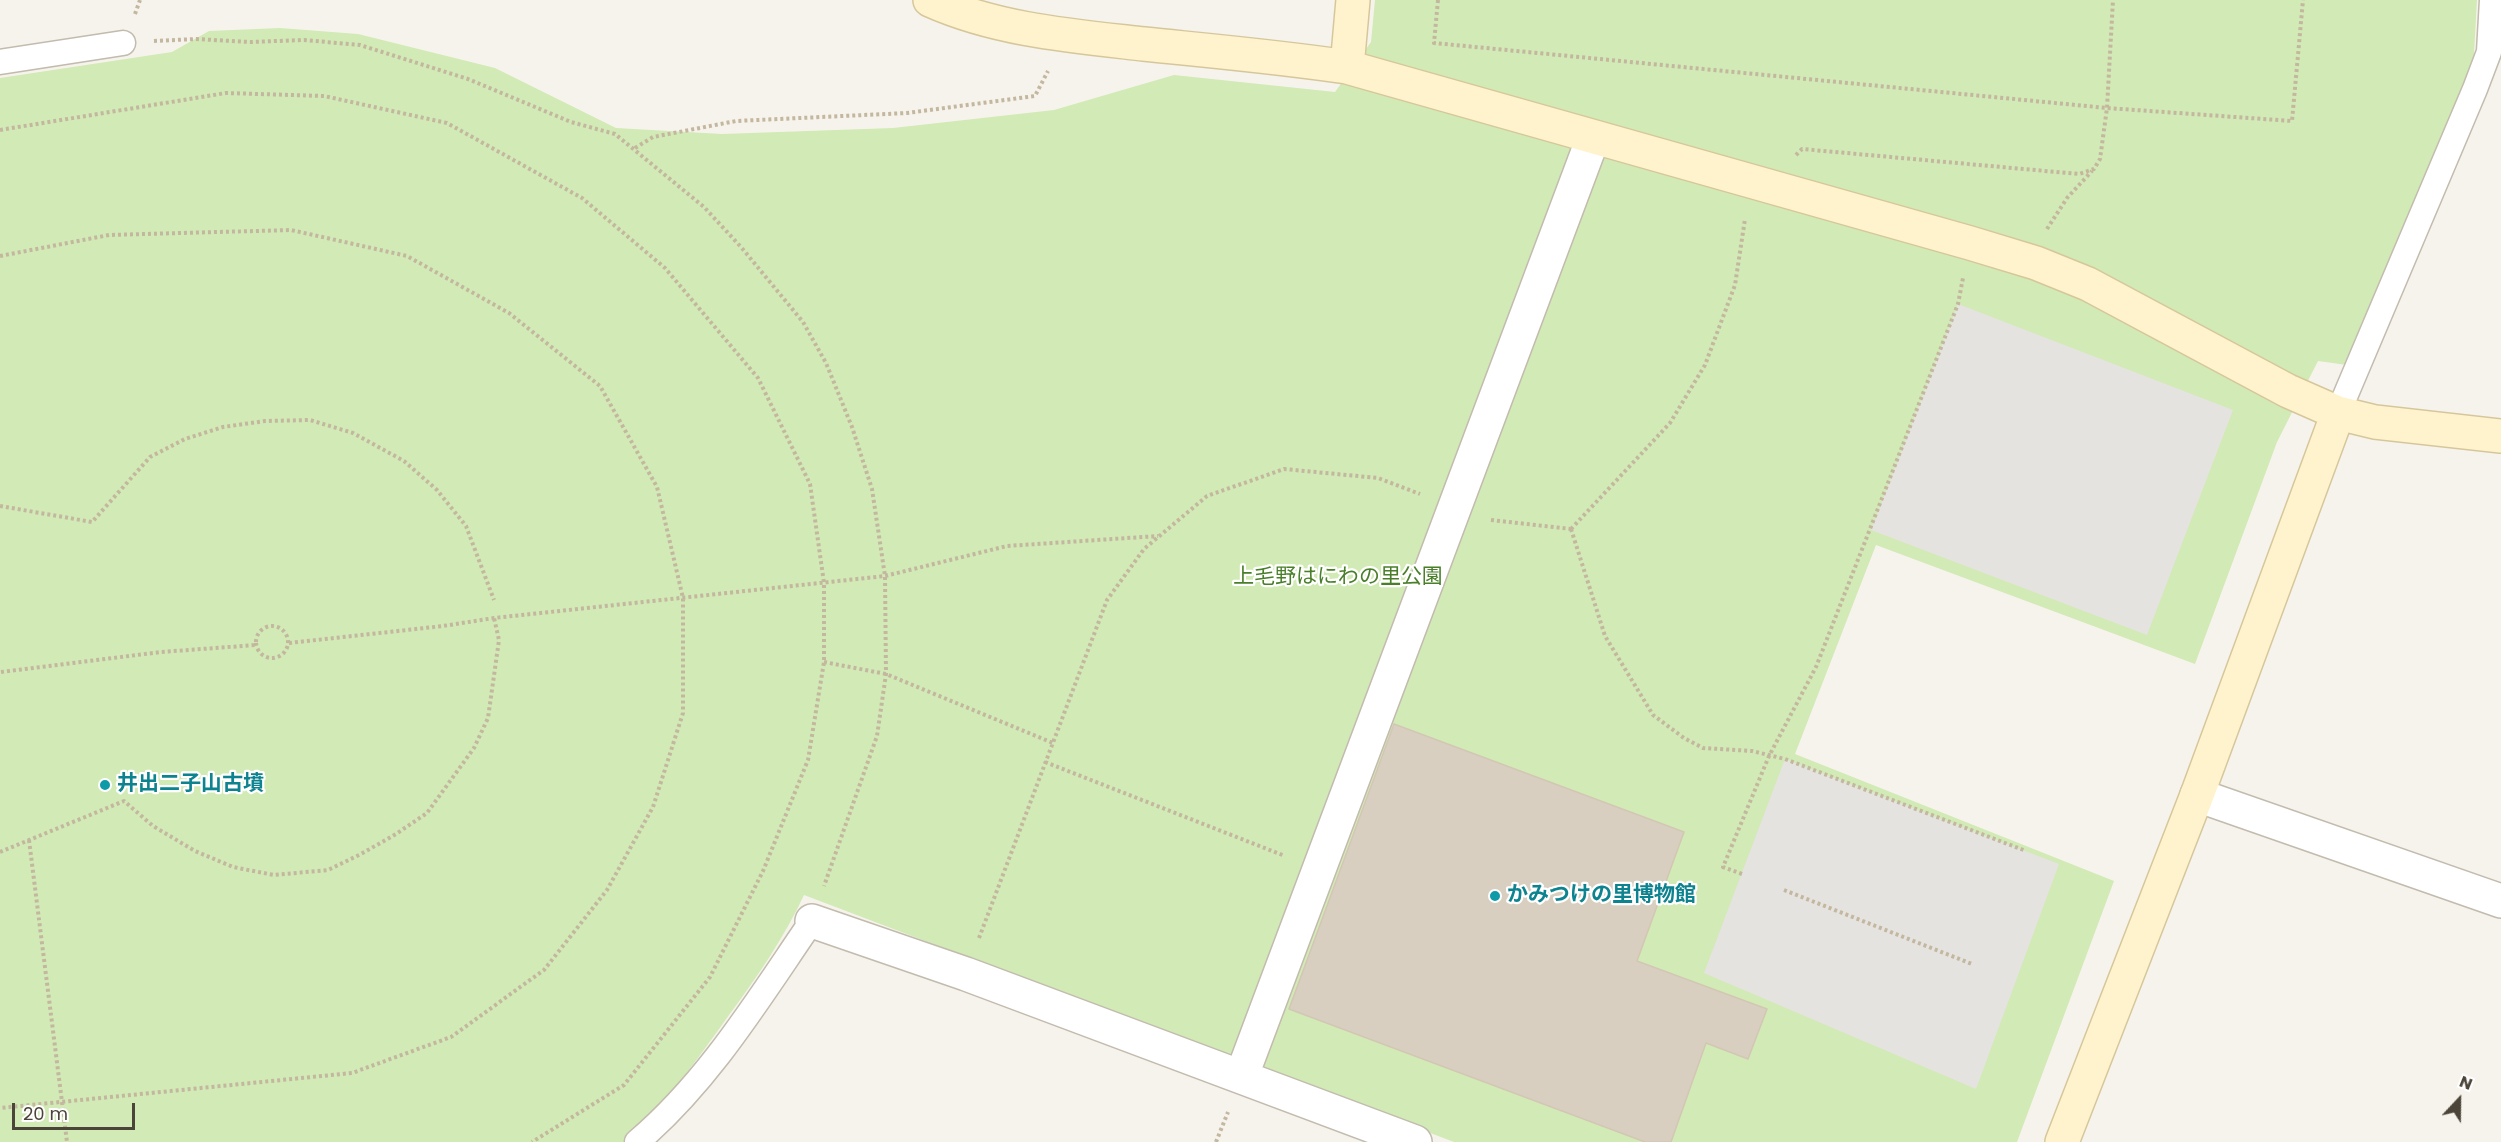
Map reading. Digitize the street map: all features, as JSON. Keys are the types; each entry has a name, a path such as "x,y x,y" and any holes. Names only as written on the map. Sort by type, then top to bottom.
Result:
{"street":[{"path":"930,0 983,18 1066,36 1292,59 1347,68 1970,243 2036,264 2088,284 2288,391 2338,413 2375,422 2501,436"},
{"path":"1347,68 1353,0"},
{"path":"1242,1075 1593,138"},
{"path":"2062,1142 2197,795 2338,413"},
{"path":"2197,795 2501,901"},
{"path":"812,921 966,974 1242,1075 1416,1142"}],"lane":[{"path":"2338,413 2479,80 2489,52 2492,0"},
{"path":"0,62 123,43"},
{"path":"637,1142 680,1102 744,1018 812,921"}],"path":[{"path":"1438,0 1434,43 2107,108 2292,121 2303,0"},
{"path":"2036,264 2048,226 2067,198 2094,169 2100,159 2107,108 2113,0"},
{"path":"635,148 653,137 736,121 907,113 1035,96 1066,36"},
{"path":"123,43 196,39 250,42 304,40 360,45 468,79 571,122 615,134 635,148 704,207 741,247 803,322 826,363 852,427 872,489 885,576 886,674 877,736 812,921"},
{"path":"0,130 226,93 324,96 447,123 582,198 665,268 758,378 810,484 824,583 824,662 808,760 763,871 710,977 624,1085 532,1142"},
{"path":"1795,156 1802,149 2079,174 2094,169"},
{"path":"1571,529 1670,423 1705,365 1735,285 1746,213"},
{"path":"0,256 110,235 291,230 407,256 509,313 600,386 657,487 683,597 683,713 653,807 607,890 544,970 451,1036 352,1073 0,1108"},
{"path":"1742,874 1723,867 1769,756 1816,667 1958,304 1963,278"},
{"path":"0,506 92,522 150,458 185,439 223,427 265,421 310,420 352,433 404,461 437,490 466,526 495,600"},
{"path":"966,974 1107,600 1144,549 1207,495 1284,469 1378,478 1455,507 1480,519 1571,529"},
{"path":"1571,529 1605,636 1653,715 1684,738 1703,748 1752,751 1785,759 2026,851"},
{"path":"289,643 494,618 885,576 1008,546 1159,536"},
{"path":"0,852 124,801 153,826 195,852 233,867 274,875 328,870 396,834 427,813 474,748 488,718 499,640 494,618"},
{"path":"271,626 282,629 289,643 285,653 276,658 265,657 256,645 258,634 271,626"},
{"path":"1,672 161,652 256,645"},
{"path":"824,662 886,674 1053,743"},
{"path":"1045,762 1300,861 1321,864"},
{"path":"29,840 67,1142"},
{"path":"1784,890 1972,964"}],"green space":[{"name":"上毛野はにわの里公園","path":"1375,0 2477,0 2473,72 2347,365 2318,361 2277,442 2195,664 1876,545 1795,754 2114,881 2017,1142 1454,1142 804,895 770,957 705,1049 666,1098 623,1142 0,1142 0,78 172,52 209,31 280,28 358,34 495,68 616,128 722,134 893,128 1054,110 1174,75 1335,92 1371,42"}],"shaded area":[{"path":"1958,304 2233,410 2147,635 1871,530"},
{"path":"1785,759 2059,864 1976,1089 1704,973"}],"building":[{"name":"かみつけの里博物館","path":"1394,724 1684,832 1637,961 1767,1009 1748,1059 1706,1043 1671,1142 1645,1142 1289,1009"}],"place":[{"name":"井出二子山古墳","path":"105,785"},
{"name":"かみつけの里博物館","path":"1495,896"}]}
